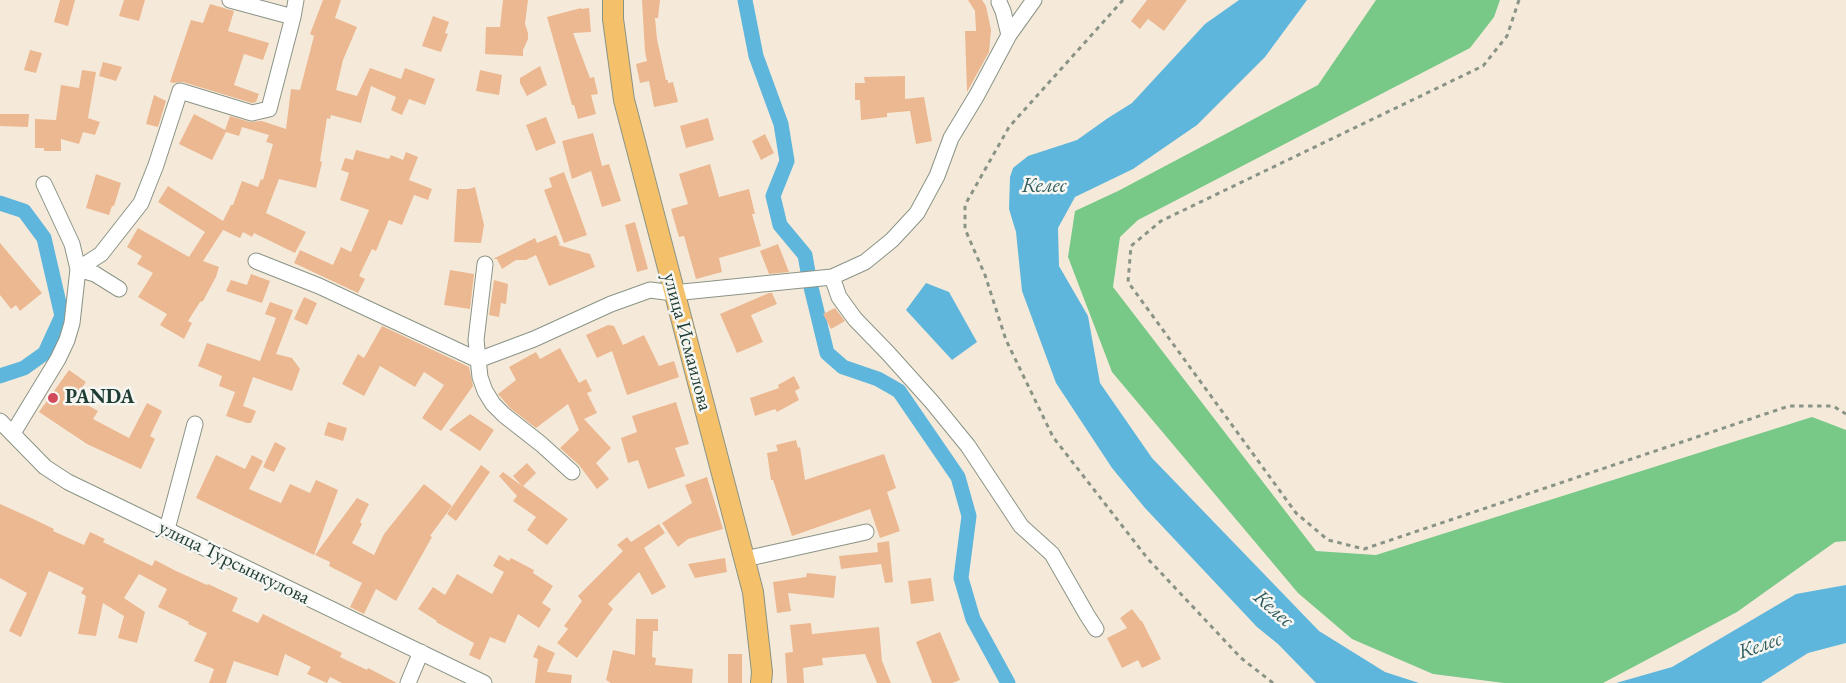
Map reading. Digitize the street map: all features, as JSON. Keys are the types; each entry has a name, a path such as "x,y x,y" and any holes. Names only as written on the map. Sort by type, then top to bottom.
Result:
{"main road":[{"name":"улица Исмаилова","path":"613,0 612,19 624,100 753,592 762,683"}],"street":[{"path":"230,0 293,17"},
{"path":"78,269 101,254 141,203 180,91 252,113 269,109 296,0"},
{"path":"256,261 319,286 478,360 650,290 673,293 832,277 865,262 892,240 917,213 937,176 951,138 1009,35 1034,0"},
{"path":"999,2 1009,35"},
{"path":"13,433 68,340 72,323 78,269 72,244 44,184"},
{"path":"484,264 476,340 480,377 493,404 572,471"},
{"path":"78,269 95,274 119,289"},
{"path":"832,277 839,297 855,319 932,402 968,446 1021,526 1052,554 1096,629"},
{"name":"улица Турсынкулова","path":"0,421 45,467 68,482 484,683"},
{"path":"167,529 195,424"},
{"path":"745,559 866,532"},
{"path":"408,683 421,652"}],"path":[{"path":"1123,0 1009,128 965,205 965,229 985,275 1006,339 1053,436 1148,559 1241,658 1273,683"},
{"path":"1519,0 1507,36 1483,66 1161,221 1131,246 1128,282 1296,513 1328,540 1364,549 1789,406 1833,406 1846,414"}],"green space":[{"path":"1376,0 1500,0 1494,17 1470,48 1138,220 1120,237 1113,287 1316,551 1376,555 1812,417 1846,430 1846,541 1835,542 1737,612 1603,683 1504,683 1433,674 1352,639 1298,593 1112,372 1068,257 1075,211 1118,191 1318,85"}],"water":[{"name":"Келес","path":"1239,0 1307,0 1265,57 1197,125 1133,169 1075,197 1058,228 1059,266 1088,316 1100,383 1152,458 1319,631 1385,672 1419,683 1316,683 1278,644 1257,627 1145,508 1112,468 1056,383 1022,291 1016,232 1009,209 1010,177 1013,168 1028,156 1077,140 1132,103 1205,24"},
{"path":"926,283 949,292 977,342 952,360 906,310"},
{"name":"Келес","path":"1846,585 1846,643 1808,653 1761,683 1616,683 1672,667 1796,594"}],"building":[{"path":"60,0 75,0 68,26 54,22"},
{"path":"124,0 145,0 139,21 119,16"},
{"path":"323,0 341,0 335,18 357,27 343,60 336,90 357,96 370,68 401,79 405,68 435,79 425,105 409,99 402,115 391,110 396,97 371,86 361,123 331,115 330,119 327,118 320,161 322,162 316,188 279,179 266,213 306,232 295,253 254,233 252,237 243,232 240,238 223,230 203,261 219,267 216,277 203,301 188,321 192,323 184,339 160,325 167,314 138,297 153,273 137,264 142,256 127,247 138,228 189,257 205,232 158,202 168,186 223,221 233,205 242,181 258,187 261,179 263,180 273,144 266,142 269,135 242,127 239,136 226,132 212,160 179,144 194,114 225,130 230,116 250,122 262,121 286,129 291,89 300,90 314,36 310,34"},
{"path":"503,0 528,0 525,24 528,39 523,56 485,54 486,27 500,27"},
{"path":"642,0 660,0 658,18 655,18 657,39 666,80 668,83 673,82 678,102 654,107 649,81 640,83 636,64 647,61"},
{"path":"968,0 982,0 986,6 991,30 989,52 967,92 965,31 976,31 975,11"},
{"path":"1147,0 1187,0 1164,31 1148,19 1140,29 1131,21"},
{"path":"210,4 234,11 228,31 269,43 263,60 244,54 234,85 259,94 256,102 252,103 183,82 170,82 191,20 203,23"},
{"path":"589,8 591,32 573,33 590,78 594,77 598,94 591,95 596,114 578,119 547,17"},
{"path":"433,16 449,22 445,33 448,34 441,52 422,46"},
{"path":"30,50 42,53 36,73 24,70"},
{"path":"103,62 122,67 116,81 99,76"},
{"path":"540,66 547,85 527,96 520,83 520,78"},
{"path":"82,70 96,72 88,118 100,122 95,135 83,132 79,144 61,139 61,151 44,151 44,148 35,148 35,119 56,120 61,85 79,88"},
{"path":"480,70 502,75 499,95 476,91"},
{"path":"905,76 905,99 924,97 932,141 916,144 910,111 887,113 887,117 861,120 860,100 855,100 855,83 865,83 864,77"},
{"path":"154,95 166,101 158,127 146,124"},
{"path":"0,114 29,114 28,127 0,126"},
{"path":"546,117 556,143 536,151 526,125"},
{"path":"708,118 714,140 686,148 680,126"},
{"path":"593,133 602,166 609,164 621,201 602,207 591,171 572,179 562,141"},
{"path":"765,134 774,153 761,160 752,141"},
{"path":"356,150 389,159 391,155 403,160 406,152 418,157 409,180 432,189 428,200 414,195 402,225 389,220 376,251 372,249 359,276 365,279 358,293 294,263 300,250 333,265 341,247 351,252 369,210 340,200 349,173 341,170 345,158 353,160"},
{"path":"710,164 719,197 749,189 755,214 752,214 761,246 719,258 722,272 696,279 684,236 679,237 671,209 688,204 679,174"},
{"path":"564,172 587,235 564,243 544,190 552,187 549,178"},
{"path":"96,174 121,183 109,215 86,208"},
{"path":"475,187 484,225 481,243 454,242 457,189"},
{"path":"635,222 648,269 637,272 625,225"},
{"path":"556,235 560,244 558,245 590,254 595,267 549,286 536,255 526,260 516,260 502,269 497,259 493,259 535,238 537,243"},
{"path":"0,243 42,293 20,311 16,305 11,309 0,295"},
{"path":"778,244 789,272 769,274 760,251"},
{"path":"450,270 474,274 470,309 444,305"},
{"path":"251,274 270,281 262,303 226,291 231,280 247,285"},
{"path":"494,280 508,284 506,304 501,303 499,317 489,315"},
{"path":"772,293 777,304 751,315 763,342 737,353 720,314"},
{"path":"304,297 317,303 307,325 294,319"},
{"path":"270,302 293,310 276,354 292,358 300,369 292,391 253,377 243,406 256,411 251,423 247,423 226,416 235,392 219,386 222,376 198,366 207,343 260,361 276,318 265,314"},
{"path":"835,308 845,321 831,329 823,314"},
{"path":"608,325 614,326 623,345 644,335 659,366 674,361 679,377 627,395 612,351 597,358 586,335"},
{"path":"382,326 469,367 473,386 441,431 422,418 444,385 424,372 415,387 380,366 364,396 342,384 358,354 364,358"},
{"path":"560,348 579,383 586,379 592,391 587,393 597,413 584,419 611,448 596,463 609,479 597,489 579,465 560,448 579,430 568,404 536,428 510,408 498,394 516,380 509,367 536,352 540,359"},
{"path":"69,370 86,382 75,398 98,411 93,419 129,438 147,403 162,411 150,436 155,439 141,469 87,444 39,412"},
{"path":"794,376 800,388 795,391 799,400 777,412 775,409 755,416 750,398 779,388 778,385"},
{"path":"676,402 689,444 675,448 685,476 648,489 638,460 628,463 621,438 637,432 632,416"},
{"path":"470,414 494,430 480,451 449,430"},
{"path":"328,422 347,428 343,441 324,435"},
{"path":"796,440 798,448 800,447 805,480 884,454 896,488 887,492 900,531 880,538 870,509 792,536 773,480 771,480 767,453 778,451 776,445"},
{"path":"275,442 286,448 274,472 263,467"},
{"path":"216,455 245,469 252,455 263,461 249,489 281,503 290,484 310,493 316,480 338,490 314,555 196,498"},
{"path":"527,463 536,473 523,486 568,519 547,545 527,530 536,517 513,501 517,496 499,476 503,472 522,486 513,476"},
{"path":"481,465 490,472 456,521 447,514"},
{"path":"707,477 723,529 688,539 678,547 662,523 692,503 685,485"},
{"path":"424,484 452,506 430,536 432,537 396,601 376,589 364,614 350,607 362,583 329,566 330,562 315,555 357,498 369,504 352,543 374,555 384,534"},
{"path":"0,504 84,545 90,532 105,539 103,542 152,566 155,560 238,598 232,611 258,623 263,614 342,653 340,657 397,683 342,683 330,677 327,683 307,674 311,667 285,654 278,676 234,661 226,683 209,683 214,669 194,661 207,633 158,607 167,589 139,574 124,598 145,612 137,643 118,638 124,616 103,603 96,636 78,634 86,596 81,593 84,588 49,571 21,637 9,631 27,593 0,578"},
{"path":"659,524 665,533 644,548 666,587 652,595 639,572 608,604 613,609 577,658 557,643 568,629 564,626 582,601 578,596 623,551 617,545 627,537 631,542"},
{"path":"889,541 893,582 885,583 881,564 841,569 839,556 878,552 877,543"},
{"path":"499,555 509,561 511,558 534,570 533,573 553,586 542,603 551,609 539,628 518,614 505,643 490,637 480,660 469,655 474,643 418,609 433,587 445,595 457,574 492,594 504,572 493,566"},
{"path":"725,558 727,572 695,578 688,564"},
{"path":"807,573 836,576 834,598 788,593 791,611 777,613 773,582 806,577"},
{"path":"931,578 934,601 911,604 908,581"},
{"path":"1132,609 1142,621 1161,659 1142,668 1138,660 1122,668 1107,638 1127,628 1120,618"},
{"path":"636,619 658,619 658,631 653,631 652,657 656,658 655,665 693,669 692,683 611,683 606,680 613,650 635,655"},
{"path":"811,623 812,634 879,627 882,661 891,683 877,683 865,654 822,658 823,665 803,668 804,683 787,683 785,653 793,652 790,625"},
{"path":"940,632 960,680 952,683 932,683 916,642"},
{"path":"538,645 555,653 547,672 572,675 571,683 535,683 538,659 533,657"},
{"path":"728,654 742,654 742,683 728,683"}],"waterway":[{"path":"745,0 756,56 781,124 787,161 773,196 780,225 805,255 808,272"},
{"path":"0,203 24,211 44,238 62,316 45,353 24,368 0,376"},
{"path":"810,283 827,353 843,367 878,379 899,391 958,477 969,516 961,578 973,619 1008,683"}],"place":[{"name":"PANDA","path":"53,398"}]}
